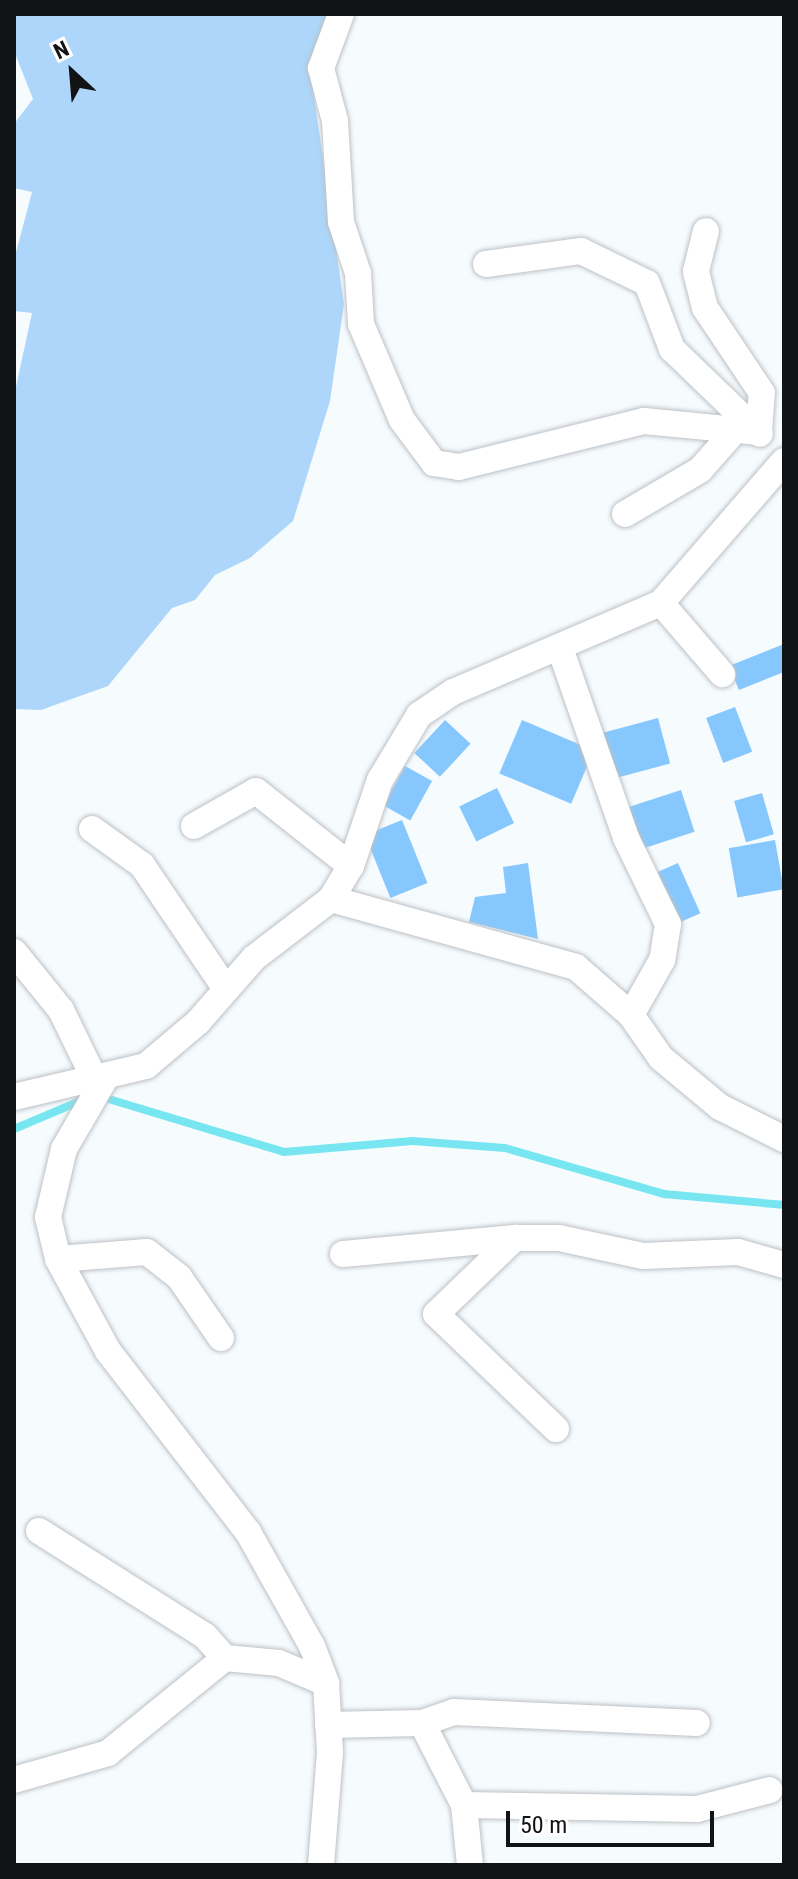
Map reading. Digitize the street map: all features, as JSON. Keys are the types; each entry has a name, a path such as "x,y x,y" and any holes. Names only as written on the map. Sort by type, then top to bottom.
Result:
{"street":[{"path":"341,14 321,68 338,144 341,222 371,357 418,449 434,463 459,467 644,421 748,430"},
{"path":"625,514 700,470 748,430 762,393 705,308 696,271 706,231"},
{"path":"14,1097 146,1066 198,1022 224,986 331,899 351,866 380,780 419,715 453,692 561,651 661,603 784,461 748,430 672,349 647,283 581,251 486,264"},
{"path":"661,603 722,674"},
{"path":"561,651 626,838 668,924 662,960 631,1015"},
{"path":"194,826 256,791 351,866"},
{"path":"92,829 142,865 224,986"},
{"path":"331,899 545,953 576,967 631,1015 661,1058 720,1107 784,1139"},
{"path":"14,952 61,1010 101,1078"},
{"path":"101,1078 64,1149 48,1217 58,1259 108,1351 248,1532 326,1683 328,1725 321,1865"},
{"path":"515,1238 436,1314 556,1429"},
{"path":"343,1254 515,1238 559,1238 643,1256 738,1252 784,1265"},
{"path":"58,1259 147,1252 179,1277 221,1338"},
{"path":"39,1531 129,1583 205,1636 225,1658 279,1663 326,1683"},
{"path":"14,1780 108,1753 225,1658"},
{"path":"328,1725 422,1723 454,1712 697,1723"},
{"path":"422,1723 464,1805 470,1865"},
{"path":"464,1805 697,1809 770,1790"}],"shaded area":[{"path":"14,14 328,14 310,68 344,304 330,401 293,521 250,558 215,575 195,600 172,608 108,686 41,710 14,709 14,396 32,313 14,311 14,260 32,192 14,188 14,124 33,99 14,51"}],"building":[{"path":"784,644 784,672 739,690 729,666"},
{"path":"735,707 752,752 723,763 706,718"},
{"path":"658,718 670,763 615,778 603,733"},
{"path":"445,720 471,744 440,777 414,753"},
{"path":"522,720 594,750 571,804 499,773"},
{"path":"405,766 432,781 410,820 383,805"},
{"path":"497,788 514,823 476,841 459,806"},
{"path":"681,790 695,832 642,849 629,807"},
{"path":"762,793 774,834 746,842 734,801"},
{"path":"402,820 427,883 390,898 365,835"},
{"path":"775,840 784,889 737,897 729,848"},
{"path":"528,863 538,939 469,922 475,897 506,893 503,867"},
{"path":"678,863 700,913 677,924 654,874"}],"waterway":[{"path":"102,1097 284,1152 413,1141 505,1148 664,1194 784,1205"},
{"path":"14,1129 85,1099"}]}
